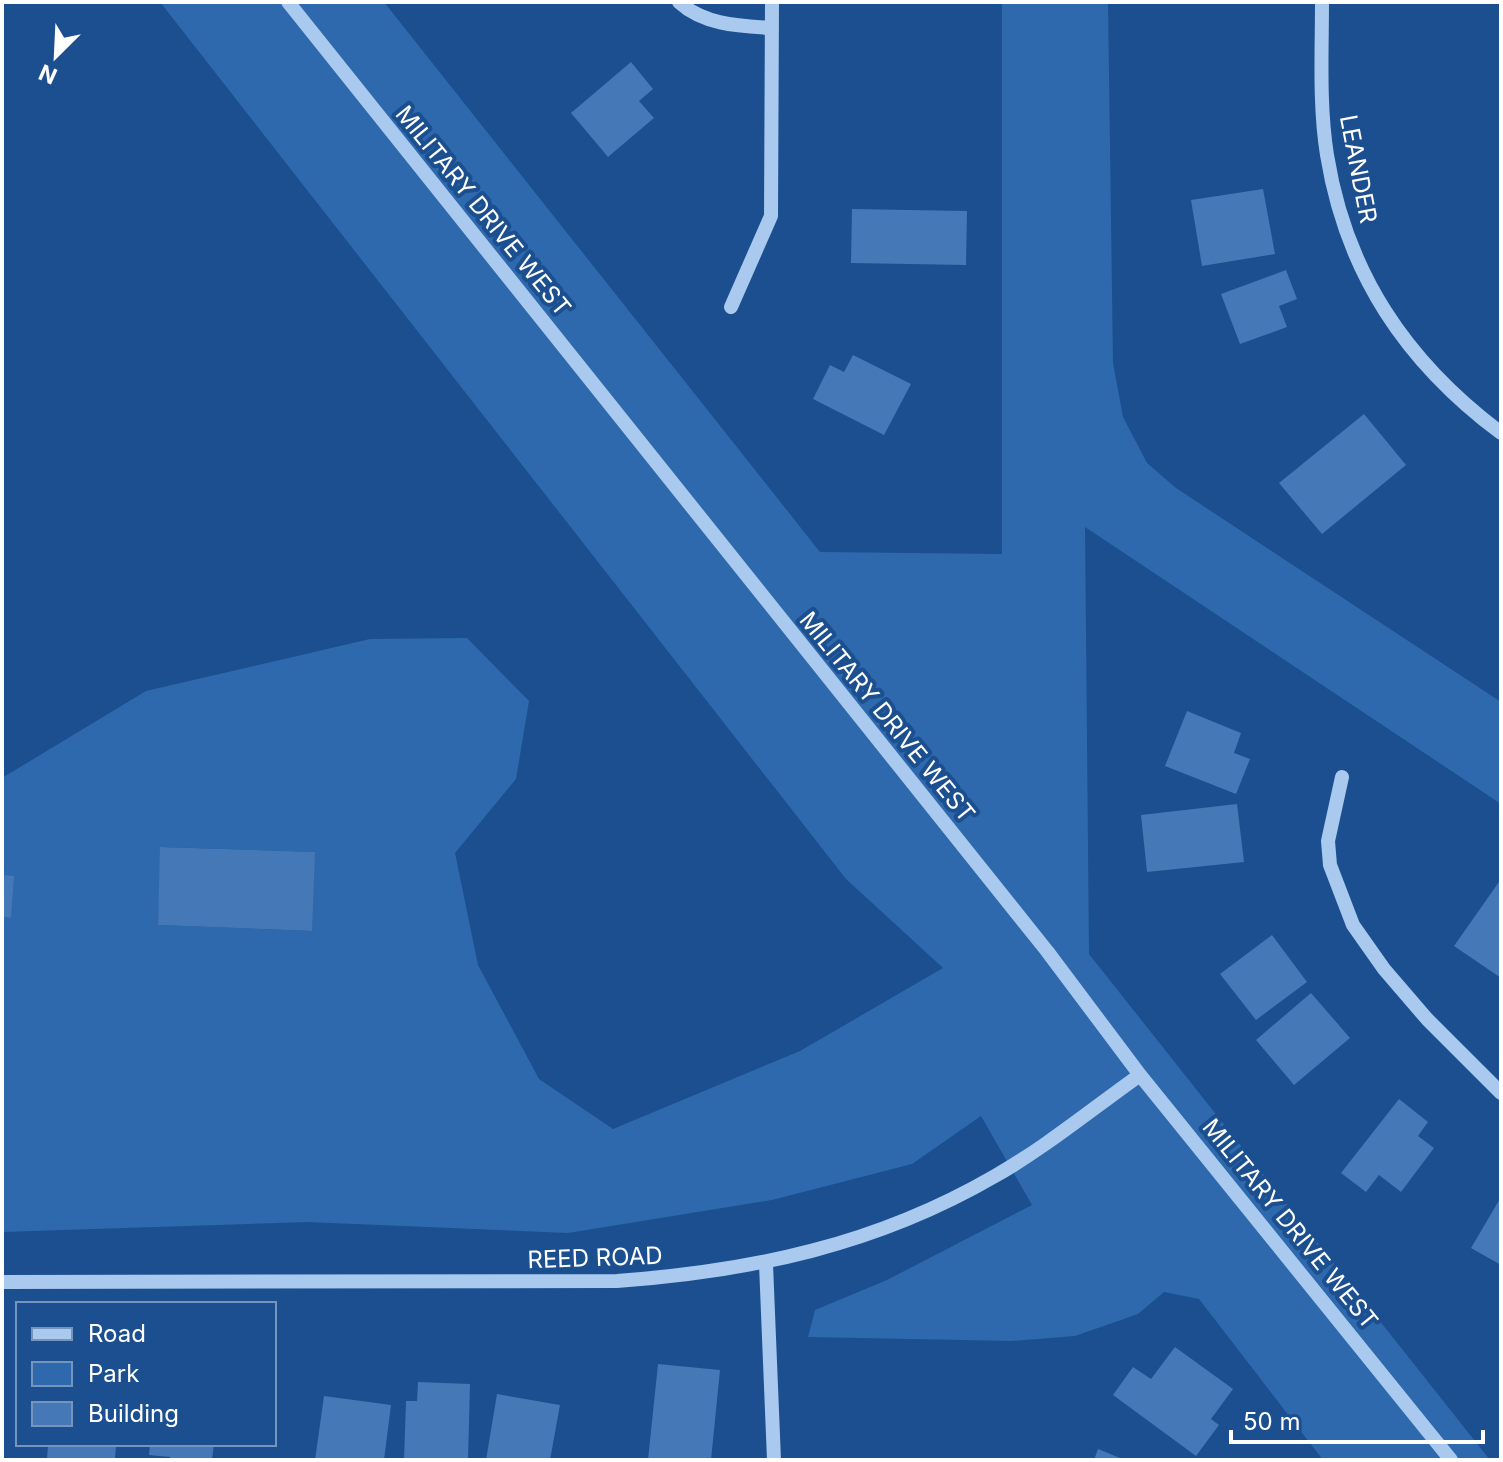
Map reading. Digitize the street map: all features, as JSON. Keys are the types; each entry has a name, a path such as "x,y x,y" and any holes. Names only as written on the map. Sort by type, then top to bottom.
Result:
{"street":[{"name":"MILITARY DRIVE WEST","path":"288,2 1037,939 1140,1075 1451,1460"},
{"path":"679,2 729,26 772,28"},
{"path":"731,307 771,216 772,2"},
{"name":"LEANDER","path":"1322,2 1323,109 1327,152 1335,194 1348,235 1385,313 1410,348 1459,399 1501,433"},
{"path":"1342,777 1328,841 1330,865 1353,925 1384,969 1427,1019 1501,1093"},
{"name":"REED ROAD","path":"2,1282 604,1282 675,1277 766,1264 867,1236 954,1198 1037,1150 1140,1075"},
{"path":"766,1264 774,1460"}],"green space":[{"path":"160,2 384,2 820,552 1002,554 1002,2 1108,2 1113,363 1123,417 1147,463 1176,488 1501,702 1501,804 1085,527 1089,954 1490,1460 1323,1460 1199,1299 1164,1292 1138,1314 1075,1336 1012,1341 808,1337 815,1310 887,1280 1032,1205 981,1116 912,1164 772,1200 568,1233 307,1222 2,1232 2,917 11,918 2,875 2,778 146,691 370,639 467,638 529,701 516,779 455,853 478,965 539,1079 613,1129 800,1051 943,968 846,879","holes":["161,847 314,852 311,931 158,925"]}],"building":[{"path":"631,62 653,89 639,101 654,118 608,157 571,113"},
{"path":"1263,189 1275,254 1202,266 1191,200"},
{"path":"852,209 967,211 966,265 851,263"},
{"path":"1286,270 1297,299 1279,306 1287,327 1240,344 1221,294"},
{"path":"853,355 911,384 884,435 813,399 830,365 844,372"},
{"path":"1364,414 1406,465 1322,534 1279,483"},
{"path":"1187,711 1241,733 1234,753 1250,759 1236,794 1165,766"},
{"path":"1237,804 1244,862 1147,872 1141,815"},
{"path":"160,847 315,852 312,931 158,925"},
{"path":"2,875 14,876 11,918 2,917"},
{"path":"1501,879 1501,978 1454,946"},
{"path":"1272,935 1307,982 1256,1020 1220,974"},
{"path":"1311,993 1350,1038 1294,1085 1256,1040"},
{"path":"1399,1099 1428,1122 1418,1136 1434,1148 1401,1192 1379,1175 1366,1192 1341,1173"},
{"path":"1501,1197 1501,1265 1471,1248"},
{"path":"1175,1347 1233,1389 1211,1419 1219,1425 1196,1456 1113,1395 1133,1367 1151,1379"},
{"path":"658,1364 720,1370 711,1460 648,1460"},
{"path":"418,1382 470,1384 468,1460 404,1460 406,1401 417,1401"},
{"path":"497,1394 560,1405 550,1460 486,1460"},
{"path":"324,1396 391,1405 384,1460 315,1460"},
{"path":"48,1446 116,1446 115,1460 47,1460"},
{"path":"150,1446 214,1446 212,1460 170,1460 170,1457 149,1455"},
{"path":"1098,1449 1125,1460 1094,1460"}]}
